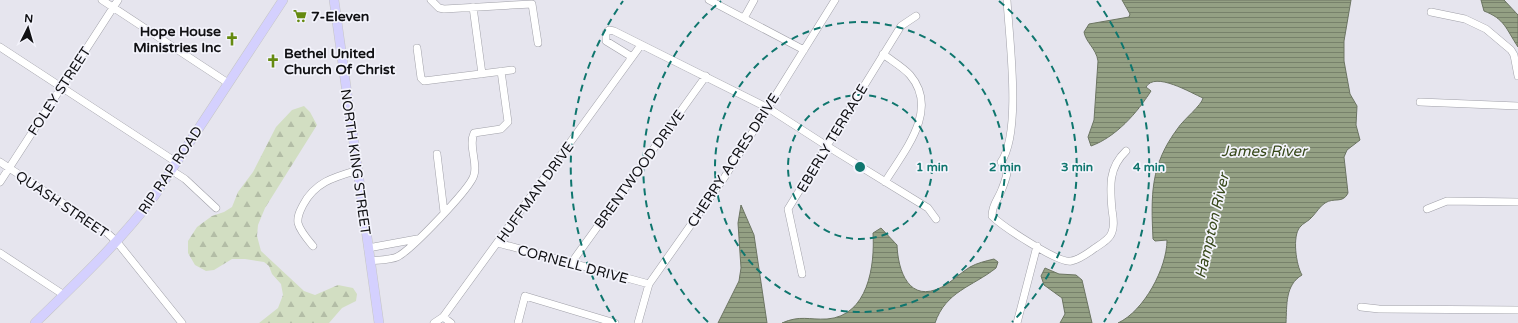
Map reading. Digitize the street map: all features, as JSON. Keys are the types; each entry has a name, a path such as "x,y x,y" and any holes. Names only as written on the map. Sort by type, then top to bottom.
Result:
{"main road":[{"name":"NORTH KING STREET","path":"334,0 379,323"},
{"name":"RIP RAP ROAD","path":"39,322 117,242 137,218 174,166 279,1"}],"street":[{"path":"102,0 228,83"},
{"name":"FOLEY STREET","path":"0,182 118,0"},
{"path":"431,0 434,5 444,9 532,4 538,43"},
{"path":"709,0 804,50"},
{"path":"744,18 754,0"},
{"name":"CHERRY ACRES DRIVE","path":"638,323 649,284 724,178 835,0"},
{"path":"1007,0 1013,100 1012,129 1006,155 1001,162 1007,173 1002,190 994,201 992,216 1006,229 1059,260 1070,262 1085,255 1106,240 1112,232 1114,222 1111,189 1113,169 1116,161 1126,151"},
{"path":"473,7 482,74"},
{"path":"1431,12 1465,18 1486,29 1511,50 1514,55 1518,76"},
{"name":"EBERLY TERRACE","path":"802,274 788,210 901,26 916,16"},
{"path":"632,58 606,41 606,33 609,30 614,31 706,76 768,108 826,146 928,208 936,219"},
{"name":"HUFFMAN DRIVE","path":"434,323 443,317 641,45"},
{"path":"0,47 174,166 185,180 216,208"},
{"path":"417,48 421,78 424,81 512,70"},
{"path":"883,54 909,74 920,92 921,102 921,116 916,130 885,182"},
{"path":"370,262 397,257 419,239 474,177 475,162 472,138 474,133 501,129 508,122 501,71"},
{"name":"BRENTWOOD DRIVE","path":"572,262 706,76"},
{"path":"1420,102 1518,106"},
{"path":"437,154 444,212"},
{"name":"QUASH STREET","path":"0,162 104,230 117,242 182,323"},
{"path":"313,246 300,227 298,221 299,214 306,200 324,181 358,170"},
{"path":"1427,209 1447,201 1518,202"},
{"path":"368,248 419,239"},
{"name":"CORNELL DRIVE","path":"498,243 649,284"},
{"path":"1017,323 1037,246"},
{"path":"0,253 64,295"},
{"path":"518,323 525,296 615,323"},
{"path":"1361,307 1379,309 1518,310"},
{"path":"443,317 451,323"}],"green space":[{"path":"304,106 310,112 317,125 265,208 258,225 257,236 261,251 304,291 315,295 338,285 353,288 357,294 356,301 342,308 329,323 259,323 278,308 283,295 281,284 272,274 269,266 264,262 245,259 232,259 214,270 206,271 195,265 188,253 188,241 197,227 212,216 224,212 232,207 238,192 253,172 276,127 292,110"}],"water":[{"name":"James River","path":"1122,0 1351,0 1344,41 1344,61 1350,94 1357,106 1356,125 1360,140 1347,150 1344,157 1348,193 1346,196 1344,198 1328,201 1323,204 1298,231 1296,237 1296,251 1298,265 1302,275 1292,284 1288,296 1286,323 1118,323 1137,309 1145,299 1152,288 1163,263 1167,240 1155,241 1153,239 1152,208 1154,181 1157,168 1162,155 1180,125 1199,105 1203,98 1165,82 1157,81 1151,83 1146,87 1151,91 1132,116 1109,137 1091,146 1088,137 1094,120 1098,61 1097,56 1084,32 1089,24 1129,17 1130,14"},
{"path":"1481,0 1504,0 1518,15 1518,47 1501,21 1484,11"},
{"path":"741,205 754,235 767,323 718,323 739,281 741,268 738,223"},
{"path":"881,228 897,245 900,265 908,282 914,288 921,291 931,291 942,287 966,269 976,264 994,259 998,262 996,268 987,275 953,297 940,312 935,323 782,323 799,318 827,319 841,316 852,309 860,299 870,274 873,233"},
{"path":"1045,268 1059,274 1076,275 1082,280 1092,323 1060,323 1065,314 1062,298 1044,285 1041,276"}],"place":[{"name":"7-Eleven","path":"300,16"},
{"name":"Hope House Ministries Inc","path":"232,39"},
{"name":"Bethel United Church Of Christ","path":"273,61"}],"water label":[{"name":"Hampton River","path":"1212,226"}]}
